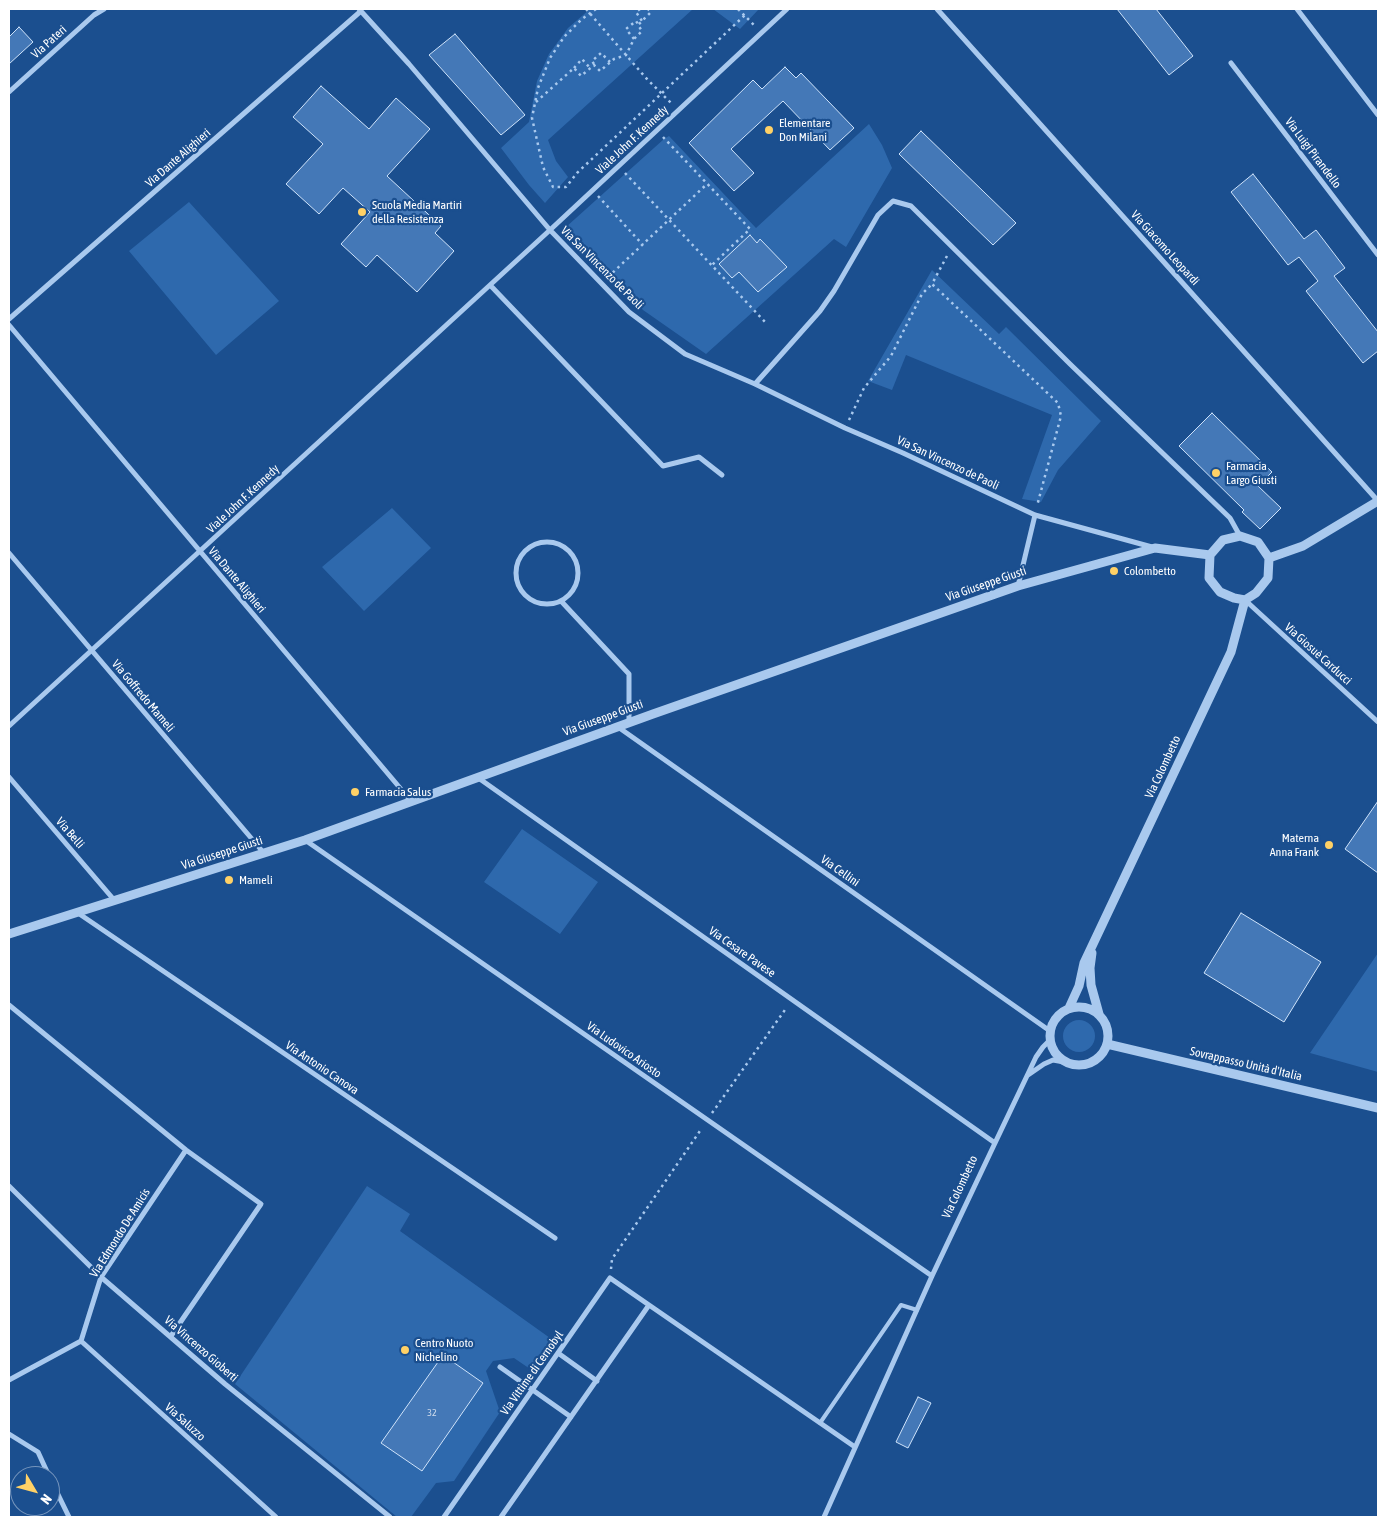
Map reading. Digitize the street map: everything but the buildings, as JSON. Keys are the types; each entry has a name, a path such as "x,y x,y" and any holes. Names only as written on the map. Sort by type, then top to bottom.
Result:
{"street":[{"name":"Via Pateri","path":"9,92 94,15 104,9"},
{"name":"Viale John F. Kennedy","path":"9,726 490,286 787,9"},
{"name":"Via Giacomo Leopardi","path":"937,9 1378,501"},
{"path":"1297,9 1378,115"},
{"name":"Via San Vincenzo de Paoli","path":"360,10 409,64 550,230 629,312 685,354 755,384 845,428 1035,515 1155,548"},
{"name":"Via Dante Alighieri","path":"9,319 360,10"},
{"name":"Via Luigi Pirandello","path":"1231,63 1378,254"},
{"path":"755,384 820,311 834,291 878,215 893,201 911,206 1070,364 1230,518 1240,536"},
{"path":"490,286 663,466 699,457 722,475"},
{"name":"Via Dante Alighieri","path":"9,325 411,801"},
{"path":"1269,558 1303,546 1378,501"},
{"path":"1018,586 1035,515"},
{"path":"1240,536 1258,542 1269,558 1268,578 1256,593 1245,600 1220,592 1209,578 1210,555 1223,540 1240,536"},
{"path":"543,542 556,543 566,548 575,558 578,568 577,582 572,592 561,601 553,604 542,604 528,598 520,587 516,577 518,564 523,554 530,547 543,542"},
{"name":"Via Giuseppe Giusti","path":"9,934 305,840 629,722 1018,586 1155,548 1210,555"},
{"name":"Via Goffredo Mameli","path":"9,553 263,852"},
{"name":"Via Giosuè Carducci","path":"1245,600 1378,722"},
{"name":"Via Colombetto","path":"824,1517 932,1276 995,1143 1036,1058 1050,1035 1057,1017 1069,1008 1078,986 1084,963 1094,941 1231,652 1245,600"},
{"path":"561,601 629,674 629,722"},
{"name":"Via Cellini","path":"618,726 1050,1035"},
{"name":"Via Belli","path":"9,777 115,901"},
{"name":"Via Cesare Pavese","path":"477,777 995,1143"},
{"name":"Via Ludovico Ariosto","path":"305,840 932,1276"},
{"name":"Via Antonio Canova","path":"78,913 555,1238"},
{"name":"Via Colombetto","path":"1094,941 1090,976 1099,1014 1108,1031 1108,1044"},
{"path":"9,1005 186,1150 261,1204 171,1336"},
{"path":"1069,1008 1082,1006 1099,1014"},
{"path":"1050,1035 1052,1049 1064,1062"},
{"path":"1028,1075 1053,1060 1072,1065 1086,1065 1100,1058 1108,1044"},
{"name":"Sovrappasso Unità d'Italia","path":"1108,1044 1378,1108"},
{"name":"Via Edmondo De Amicis","path":"81,1341 101,1277 186,1150"},
{"name":"Via Vincenzo Gioberti","path":"9,1186 101,1277 225,1384 390,1517"},
{"path":"610,1278 855,1447"},
{"name":"Via Vittime di Cernobyl","path":"444,1517 610,1278"},
{"path":"501,1517 649,1305"},
{"path":"9,1380 81,1341"},
{"name":"Via Saluzzo","path":"81,1341 276,1517"},
{"path":"558,1353 596,1380"},
{"path":"500,1367 571,1417"},
{"path":"9,1434 38,1452 45,1466"},
{"path":"60,1498 69,1517"}],"lane":[{"path":"820,1423 901,1304 917,1310"}],"path":[{"path":"586,9 678,111"},
{"path":"596,9 564,37 550,58 538,88 532,118 543,167 553,187 566,187 577,173 745,15"},
{"path":"640,9 636,12 642,20"},
{"path":"638,25 650,12 648,9"},
{"path":"738,9 762,32"},
{"path":"610,62 601,53 592,61 600,71 610,62 626,54 634,39 642,31 636,22 626,29 634,39"},
{"path":"535,103 582,59 590,68"},
{"path":"574,68 581,76 594,64"},
{"path":"657,130 750,229 712,265"},
{"path":"618,166 766,323"},
{"path":"602,283 708,184"},
{"path":"593,190 644,244"},
{"path":"845,428 864,388 891,356 922,294 932,284 952,246"},
{"path":"932,284 1058,403 1061,416 1035,515"},
{"path":"610,1278 612,1259 792,1000"}],"shaded area":[{"path":"590,9 693,9 548,140 556,161 568,177 545,203 501,148 529,122 537,81 549,54 568,28"},
{"path":"713,9 759,9 740,29"},
{"path":"869,124 882,145 892,168 846,247 834,239 706,354 643,310 566,227 669,136 756,228"},
{"path":"189,202 279,301 216,355 129,251"},
{"path":"932,270 999,334 1006,327 1101,421 1058,470 1041,502 1022,499 1052,415 906,355 892,390 868,381"},
{"path":"392,508 431,548 364,611 322,567"},
{"path":"522,829 598,882 560,934 484,882"},
{"path":"1378,953 1378,1072 1310,1053"},
{"path":"1079,1020 1085,1021 1090,1025 1094,1030 1094,1042 1090,1047 1085,1051 1079,1052 1073,1051 1068,1047 1064,1042 1063,1036 1064,1030 1068,1025 1073,1021"},
{"name":"Centro Nuoto Nichelino","path":"367,1186 410,1214 400,1231 557,1343 536,1373 514,1358 493,1361 486,1371 500,1412 454,1481 436,1483 411,1517 397,1517 235,1384"}],"place":[{"name":"Elementare Don Milani","path":"769,130"},
{"name":"Scuola Media Martiri della Resistenza","path":"362,212"},
{"name":"Farmacia Largo Giusti","path":"1216,473"},
{"name":"Colombetto","path":"1114,571"},
{"name":"Farmacia Salus","path":"355,792"},
{"name":"Materna Anna Frank","path":"1329,845"},
{"name":"Mameli","path":"229,880"},
{"name":"Centro Nuoto Nichelino","path":"405,1350"}]}
